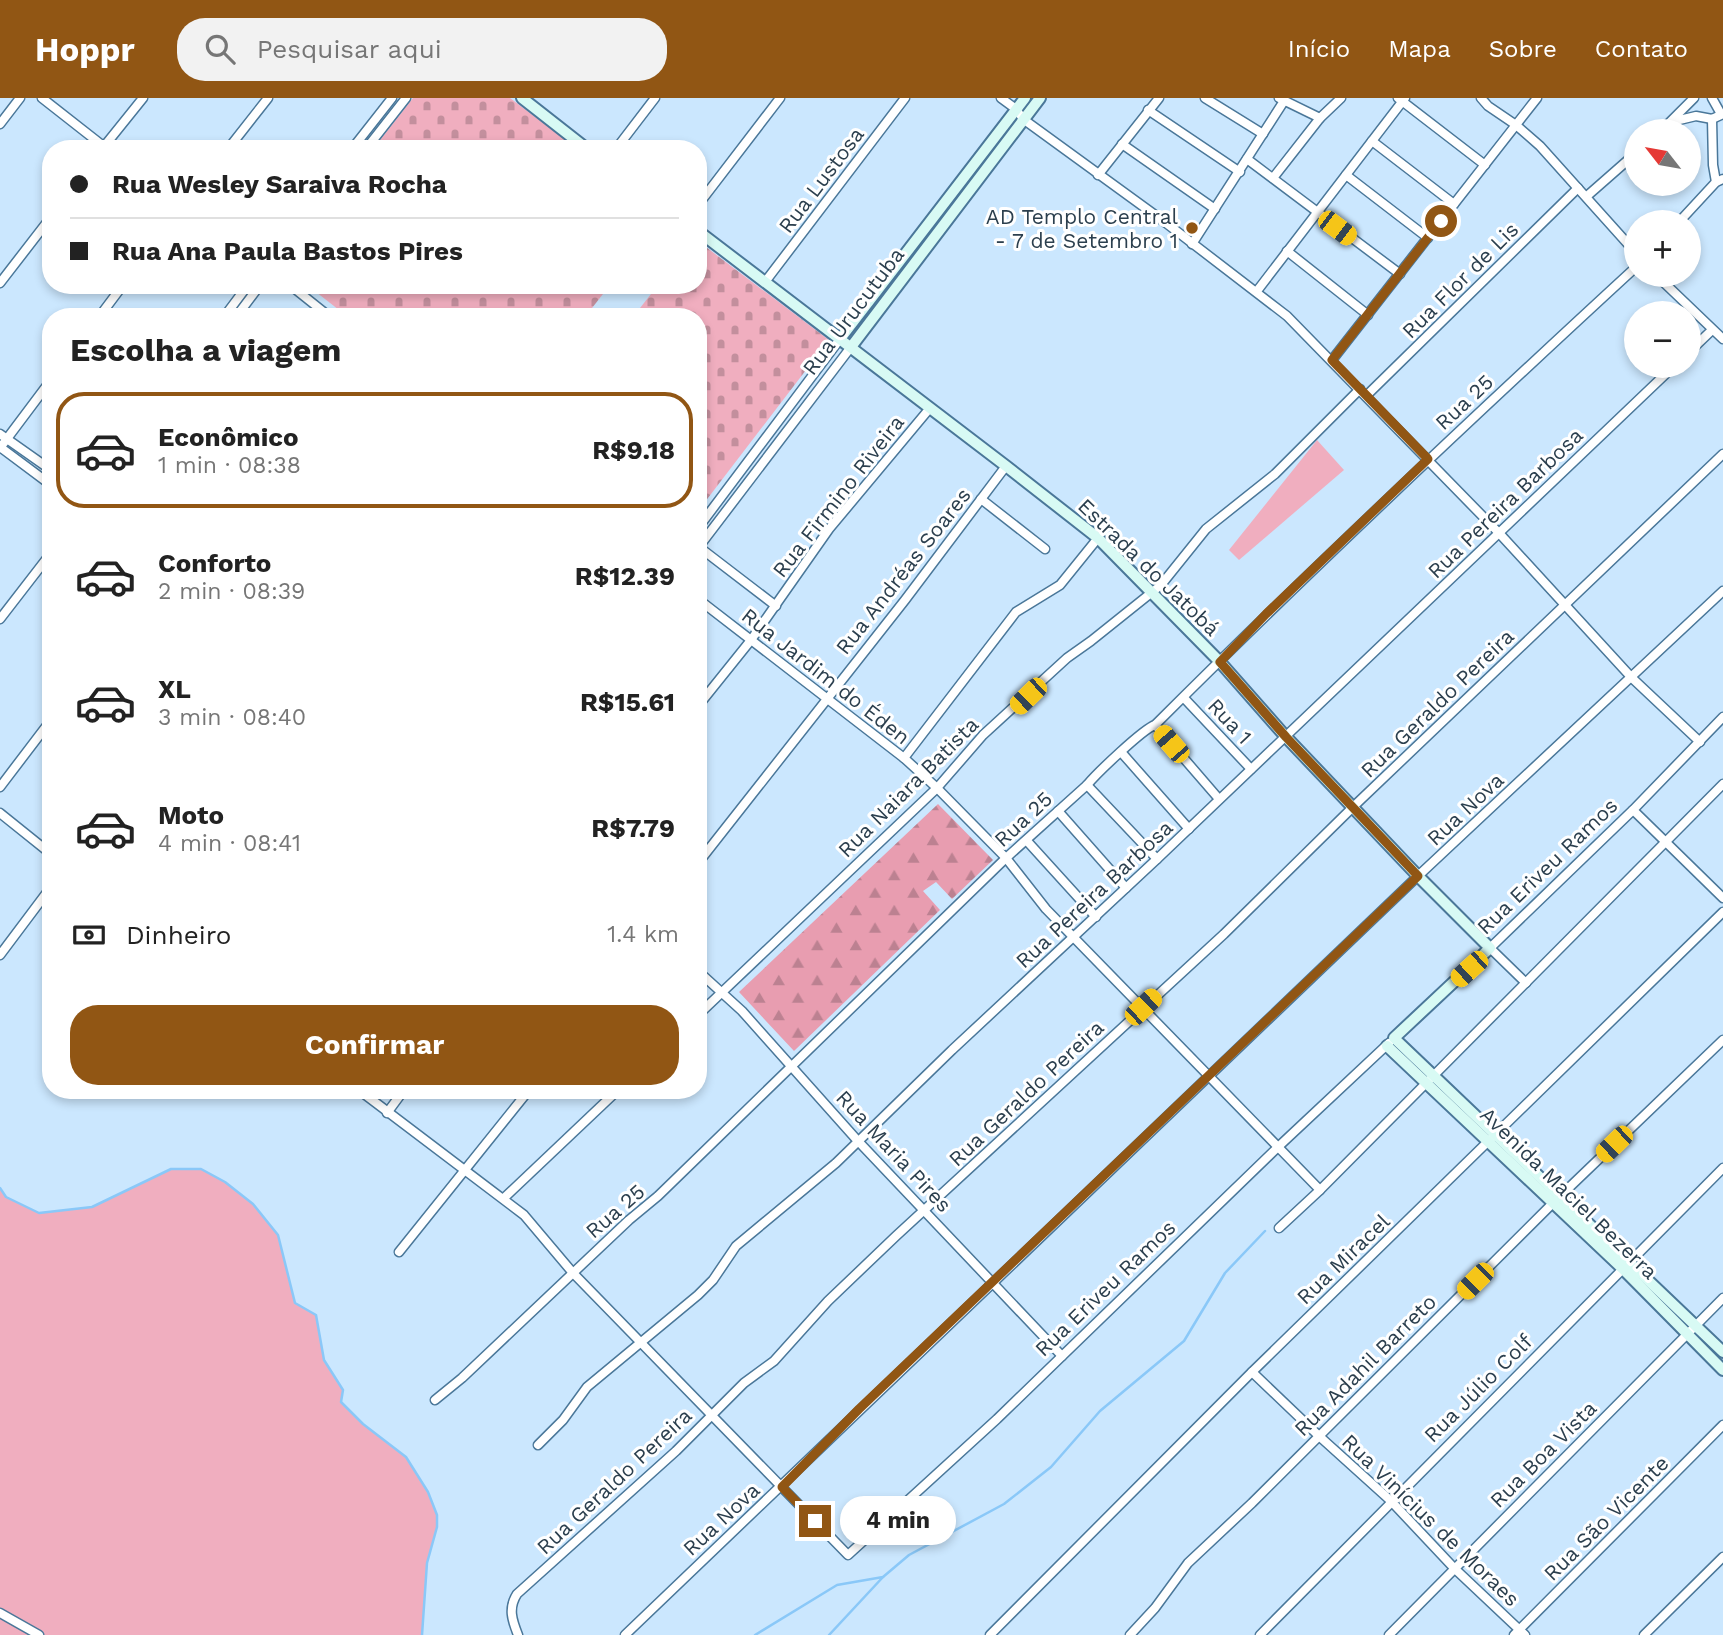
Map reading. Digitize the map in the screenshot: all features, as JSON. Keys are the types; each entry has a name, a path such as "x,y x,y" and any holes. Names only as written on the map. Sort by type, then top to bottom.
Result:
{"street":[{"path":"0,124 20,98"},
{"path":"42,98 94,140"},
{"path":"110,140 143,98"},
{"path":"235,140 268,98"},
{"path":"359,140 392,98"},
{"path":"373,140 406,98"},
{"path":"623,140 654,98"},
{"path":"707,193 780,98"},
{"name":"Rua Lustosa","path":"765,282 905,98"},
{"path":"1001,98 1016,109 1023,119 1287,316 1499,533 1632,678 1700,741"},
{"name":"Rua Urucutuba","path":"707,516 1025,98"},
{"name":"Rua Urucutuba","path":"707,536 1040,98"},
{"path":"1098,175 1158,98"},
{"path":"1205,98 1263,134"},
{"path":"1273,178 1320,118 1341,98"},
{"path":"1481,98 1540,146 1624,239"},
{"path":"1332,360 1537,98"},
{"path":"1674,119 1694,98"},
{"path":"1686,119 1696,117 1712,120 1722,114 1712,98"},
{"path":"525,99 576,140"},
{"path":"1257,291 1402,99 1485,165"},
{"path":"1192,244 1240,172 1282,100 1290,101 1320,118"},
{"path":"1148,110 1240,172"},
{"path":"1691,210 1720,180 1712,157 1712,120"},
{"path":"1371,141 1454,204"},
{"path":"1122,144 1215,209"},
{"path":"1247,159 1399,274"},
{"path":"1587,196 1624,164"},
{"path":"1346,175 1428,238"},
{"name":"Rua Flor de Lis","path":"1363,393 1578,188"},
{"path":"0,283 42,229"},
{"name":"Estrada do Jatobá","path":"707,238 1097,538 1220,662 1286,737 1418,876 1526,983"},
{"path":"1287,251 1368,316"},
{"name":"Rua 25","path":"435,1400 658,1196 1006,858 1147,728 1155,725 1184,698 1266,614 1428,459 1624,278"},
{"path":"1668,287 1723,339"},
{"path":"301,294 319,308"},
{"path":"1701,341 1712,330"},
{"name":"Rua Pereira Barbosa","path":"538,1445 563,1420 587,1387 698,1295 713,1280 736,1246 802,1192 1096,917 1661,378"},
{"path":"42,390 3,436 0,447 42,478"},
{"name":"Rua Naiara Batista","path":"707,1007 937,788 983,735 1055,668 1161,586 1206,529 1275,474 1363,393"},
{"name":"Rua Firmino Riveira","path":"707,695 751,640 829,529 930,408"},
{"path":"3,436 42,464"},
{"name":"Rua Geraldo Pereira","path":"518,1635 512,1619 512,1602 517,1594 676,1451 744,1383 774,1361 828,1301 1224,934 1723,454"},
{"name":"Rua Andréas Soares","path":"707,851 905,600 1006,466"},
{"path":"981,499 1045,549"},
{"path":"904,758 1016,612 1060,585 1097,538"},
{"path":"707,555 776,606"},
{"path":"0,619 42,565"},
{"name":"Rua Nova","path":"625,1635 1418,876 1723,591"},
{"name":"Rua Jardim do Éden","path":"707,606 904,758 937,788 1006,858 1046,909 1320,1190"},
{"name":"Rua 1","path":"1184,698 1251,769"},
{"name":"Rua Eriveu Ramos","path":"782,1487 848,1555 1062,1356 1278,1147 1490,948 1633,810 1723,717"},
{"path":"1155,725 1219,799"},
{"path":"0,787 42,732"},
{"path":"1121,752 1189,829"},
{"path":"1279,1228 1430,1080 1723,784"},
{"path":"1087,785 1157,859"},
{"path":"1633,810 1723,898"},
{"path":"1058,811 1126,888"},
{"path":"0,813 42,847"},
{"path":"1027,841 1096,917"},
{"path":"0,955 42,899"},
{"name":"Rua Miracel","path":"990,1635 1252,1372 1723,912"},
{"name":"Rua Maria Pires","path":"707,979 723,992 832,1109 857,1140 1062,1356"},
{"name":"Rua Adahil Barreto","path":"1130,1635 1155,1608 1188,1563 1556,1200 1723,1040"},
{"name":"Avenida Maciel Bezerra","path":"1390,1042 1556,1200 1723,1352"},
{"path":"370,1099 505,1198 524,1215 573,1273 782,1487"},
{"path":"387,1113 397,1099"},
{"path":"399,1252 522,1099"},
{"path":"505,1198 609,1099"},
{"name":"Rua Júlio Colf","path":"1260,1635 1723,1168"},
{"name":"Avenida Maciel Bezerra","path":"1626,1265 1686,1335 1723,1370"},
{"name":"Rua Boa Vista","path":"1389,1635 1723,1298"},
{"name":"Rua Vinícius de Moraes","path":"1252,1372 1391,1501 1519,1633"},
{"name":"Rua São Vicente","path":"1519,1633 1723,1425"},
{"path":"1644,1635 1723,1557"},
{"path":"0,1613 39,1635"}],"green space":[{"path":"413,98 510,98 566,140 380,140"},
{"path":"707,248 829,340 707,499 707,308 640,308 651,294 707,294"},
{"path":"319,294 603,294 592,308 336,308"},
{"path":"1317,440 1344,470 1239,560 1229,550"},
{"path":"938,804 993,860 952,899 936,882 923,891 940,910 794,1051 739,992"},
{"path":"171,1169 201,1169 225,1182 253,1204 278,1235 295,1303 316,1315 324,1360 343,1390 341,1402 363,1424 406,1457 428,1492 437,1515 437,1527 427,1563 422,1635 0,1635 0,1188 6,1197 39,1213 92,1207"}],"waterway":[{"path":"0,1188 6,1197 39,1213 92,1207 171,1169 201,1169 225,1182 253,1204 278,1235 295,1303 316,1315 324,1360 343,1390 341,1402 363,1424 406,1457 428,1492 437,1515 437,1527 427,1563 422,1635"},
{"path":"755,1635 837,1585 883,1577 909,1555 1004,1504 1051,1467 1100,1411 1184,1341 1225,1273 1265,1231"},
{"path":"829,1635 883,1577"}],"place":[{"name":"AD Templo Central - 7 de Setembro 1","path":"1192,228"}],"route":[{"path":"815,1521 782,1487 859,1409 1418,876 1286,737 1220,662 1247,632 1428,459 1332,360 1441,221"}]}
